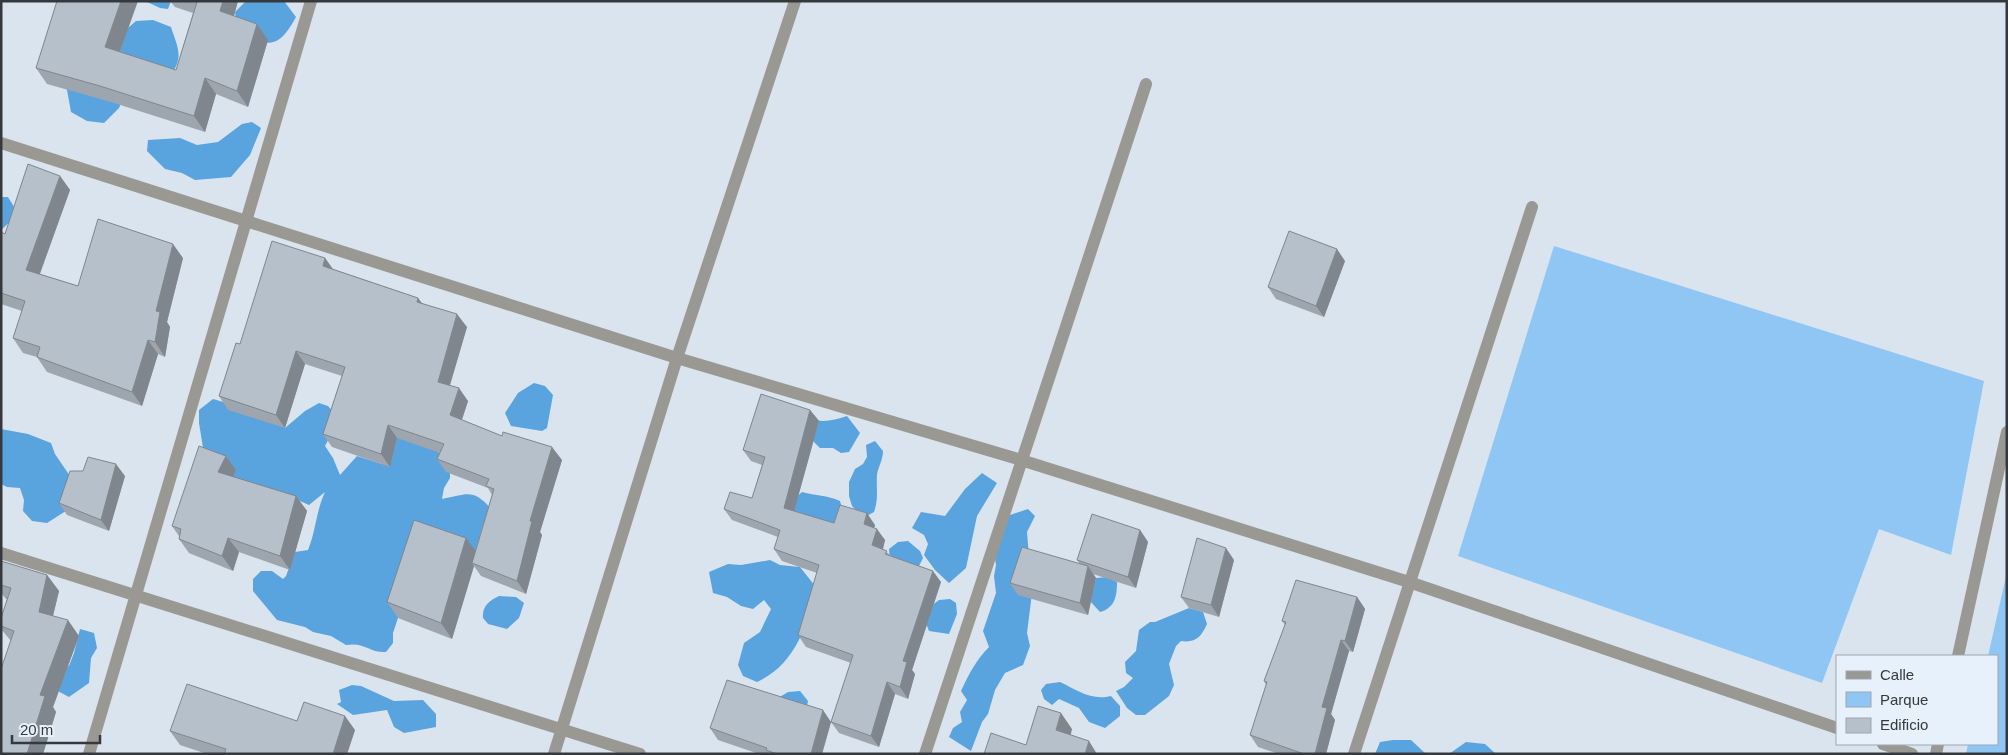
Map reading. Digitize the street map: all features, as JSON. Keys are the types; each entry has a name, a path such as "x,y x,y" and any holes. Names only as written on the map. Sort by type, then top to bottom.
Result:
{"street":[{"path":"89,754 311,1"},
{"path":"554,754 677,358 795,1"},
{"path":"925,754 1146,84"},
{"path":"1,143 677,358 1021,460 1409,582 1836,728"},
{"path":"1354,754 1532,207"},
{"path":"1958,655 2007,432"},
{"path":"1,553 640,754"},
{"path":"1886,745 1912,754"}],"green space":[{"path":"1554,246 1984,381 1951,555 1879,529 1822,683 1458,556"},
{"path":"2007,572 2007,754 1966,754 1968,745 1998,745 1998,655 1988,655"}],"shaded area":[{"path":"145,1 171,1 168,9 160,8"},
{"path":"246,1 284,1 296,17 284,35 272,42 266,43 238,36 235,12"},
{"path":"153,20 171,27 179,56 172,73 125,66 120,51 128,28 136,21"},
{"path":"65,79 126,92 119,108 104,123 87,121 71,112"},
{"path":"252,122 261,128 250,155 231,177 195,180 182,173 165,169 147,151 148,140 180,138 197,145 218,142 242,124"},
{"path":"1,197 8,197 16,210 11,221 1,230"},
{"path":"534,383 545,386 553,395 547,428 542,431 511,426 505,413 518,393"},
{"path":"213,399 278,418 285,428 305,411 319,403 328,406 337,416 333,431 325,446 333,458 340,475 357,456 382,464 386,434 415,438 429,444 450,464 450,478 444,488 442,499 470,494 480,499 493,511 486,545 400,612 393,633 393,643 386,652 375,651 353,644 346,645 331,636 277,620 253,591 253,579 261,571 272,571 283,579 286,576 295,552 308,550 325,492 309,505 284,494 247,497 203,448 199,410"},
{"path":"847,416 860,433 849,452 841,453 833,448 820,448 809,437 811,419 825,421"},
{"path":"1,429 28,434 51,443 55,454 74,482 69,509 47,523 32,521 23,511 24,500 20,488 7,487 1,484"},
{"path":"875,441 883,451 877,475 876,502 874,512 863,518 852,506 849,496 849,482 855,469 863,464 867,457 866,445"},
{"path":"982,473 997,483 977,516 966,568 949,583 935,570 924,555 928,544 924,535 912,528 921,512 945,516 965,489"},
{"path":"802,492 840,501 844,515 841,526 792,516 793,500"},
{"path":"1028,509 1035,516 1027,532 1032,593 1027,633 1030,646 1023,665 1005,673 995,690 988,714 982,722 971,751 949,737 953,728 962,722 960,712 967,700 961,691 980,657 989,647 983,631 996,593 994,576 996,565 993,546 1010,515"},
{"path":"908,541 920,551 923,558 917,570 890,564 889,549 898,542"},
{"path":"770,560 780,565 800,567 819,591 803,631 790,655 770,674 757,682 743,676 738,665 744,643 760,632 771,609 764,600 753,609 741,606 727,597 713,593 709,572 728,564 741,565"},
{"path":"1107,577 1117,582 1116,597 1109,608 1100,612 1090,601 1096,578"},
{"path":"499,596 516,597 524,603 519,618 507,629 488,624 483,618 487,604"},
{"path":"950,599 956,603 957,614 949,634 929,631 922,613 939,600"},
{"path":"1189,608 1203,612 1207,624 1205,629 1194,640 1181,641 1176,646 1169,664 1174,685 1169,696 1145,715 1136,715 1127,708 1116,691 1124,687 1133,678 1126,673 1125,662 1136,651 1139,630 1150,622 1155,622"},
{"path":"80,629 94,633 97,648 91,658 89,683 69,697 54,689 59,669 69,666"},
{"path":"1060,682 1091,696 1111,696 1120,706 1120,716 1105,728 1089,722 1079,708 1059,699 1052,705 1044,699 1041,690 1046,684"},
{"path":"352,685 361,686 394,701 423,700 436,714 436,727 404,733 394,727 387,710 353,715 337,704 341,702 339,690"},
{"path":"800,691 808,701 807,706 778,698 788,692"},
{"path":"1411,740 1426,754 1375,754 1380,742"},
{"path":"1466,742 1485,744 1496,754 1449,754"}],"building":[{"path":"57,1 121,1 105,47 176,70 197,2 194,1 223,1 220,11 257,24 237,91 205,78 194,116 36,68"},
{"path":"28,164 60,176 26,270 78,286 98,219 173,244 156,311 160,312 155,342 148,340 132,392 37,357 40,347 13,338 25,301 1,293 1,232 5,234"},
{"path":"1289,231 1337,249 1316,306 1268,287"},
{"path":"272,241 325,258 323,266 418,298 417,302 457,314 438,382 459,388 450,415 502,436 503,432 552,447 530,521 532,521 517,581 472,563 494,489 486,486 489,479 437,459 444,444 388,425 381,454 323,434 345,367 296,351 276,415 219,396 236,343 240,344"},
{"path":"761,394 810,410 784,508 834,523 840,505 867,513 864,524 877,529 872,545 887,551 885,554 933,571 903,661 907,662 900,687 887,682 871,736 831,722 853,655 798,635 819,565 774,549 780,530 724,509 730,492 752,498 765,457 743,450"},
{"path":"199,446 226,456 218,472 296,496 280,556 228,538 222,556 179,539 181,529 172,526"},
{"path":"88,457 116,464 101,520 59,503 70,471 83,471"},
{"path":"1092,514 1140,530 1128,577 1077,560"},
{"path":"414,520 466,538 441,623 387,602"},
{"path":"1197,538 1226,548 1211,605 1181,597"},
{"path":"1022,547 1088,566 1080,603 1010,583"},
{"path":"1,561 47,575 39,612 68,620 40,695 45,696 27,754 1,754 1,669 14,631 1,626 1,618 11,588 1,585"},
{"path":"1296,580 1357,597 1345,641 1341,640 1322,707 1327,708 1315,754 1304,754 1250,735 1267,682 1264,681 1286,622 1282,621"},
{"path":"727,680 823,710 811,754 777,754 766,750 767,748 710,728"},
{"path":"187,684 297,721 304,702 345,716 333,754 224,754 226,749 170,731"},
{"path":"1038,706 1061,713 1056,730 1089,741 1085,754 984,754 991,733 1026,745"}]}
